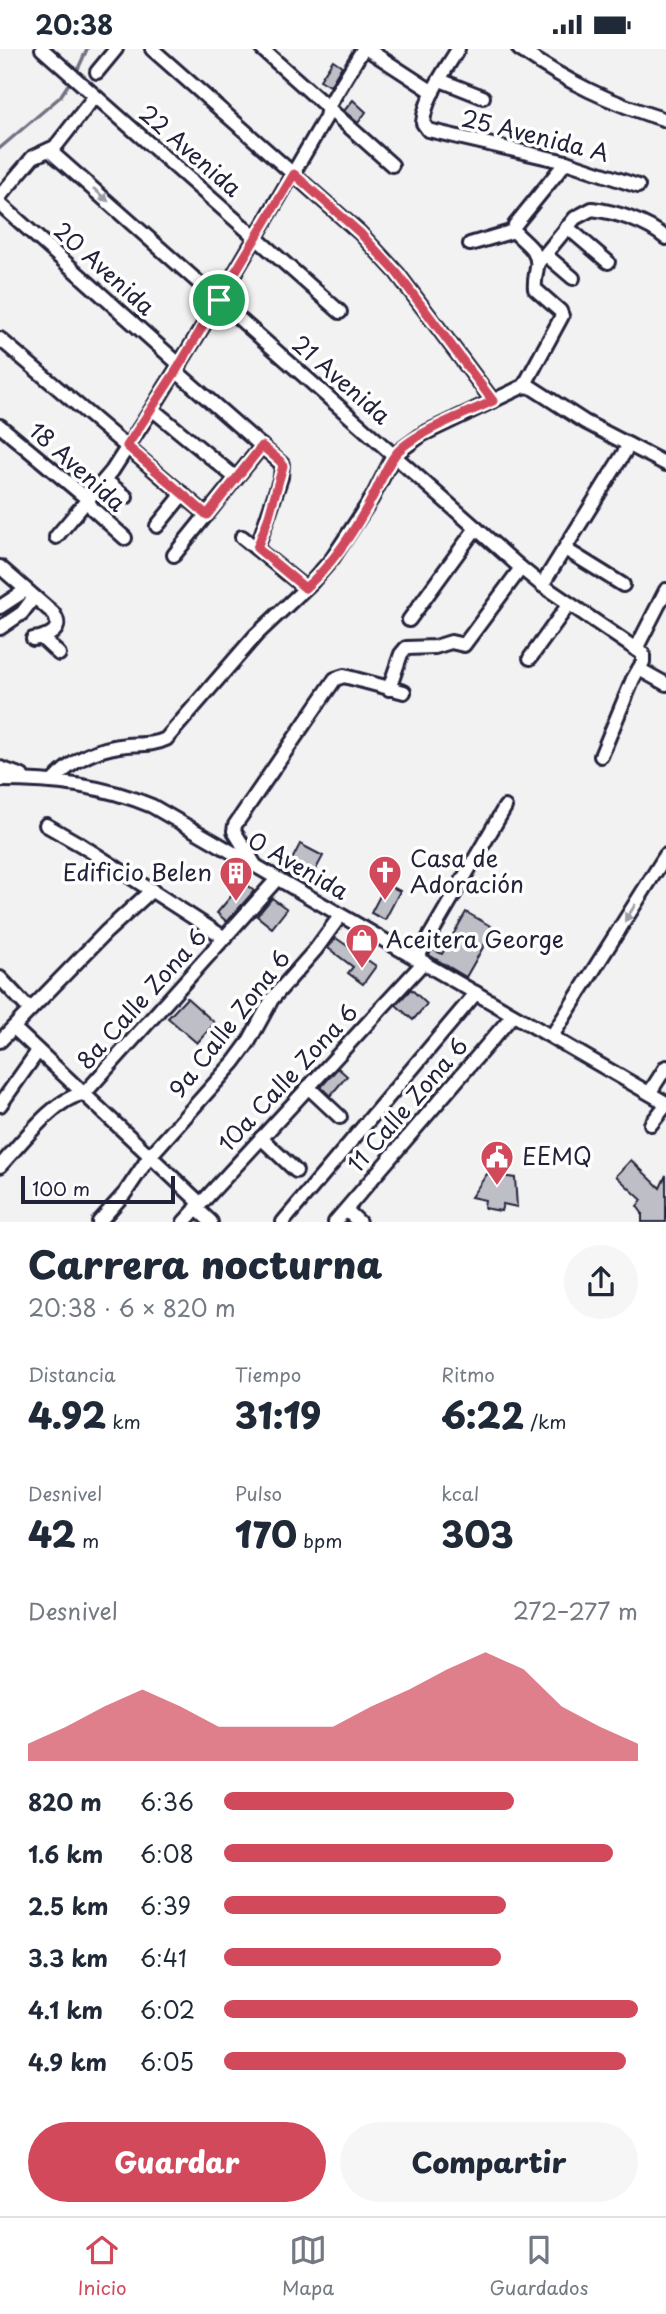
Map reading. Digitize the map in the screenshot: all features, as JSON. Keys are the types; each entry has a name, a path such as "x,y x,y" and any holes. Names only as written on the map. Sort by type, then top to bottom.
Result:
{"street":[{"name":"22 Avenida","path":"42,49 340,312"},
{"path":"97,72 116,49"},
{"path":"152,49 342,216 382,256 493,401"},
{"path":"262,49 276,54 328,107 392,165"},
{"path":"56,537 105,480 178,368 324,122 328,107 365,49"},
{"name":"25 Avenida A","path":"365,49 437,86 483,97"},
{"path":"437,86 458,49"},
{"path":"519,49 576,85 630,109 666,120"},
{"name":"25 Avenida A","path":"437,86 424,113 424,125 431,131 566,162 638,186"},
{"path":"0,196 33,157 55,147 92,93"},
{"name":"21 Avenida","path":"49,150 521,568 640,658 666,684"},
{"path":"514,231 515,225 566,162"},
{"name":"20 Avenida","path":"0,204 280,461 283,466 257,548"},
{"path":"524,386 562,319 560,311 534,287 542,258 580,213 598,210 632,220 666,238"},
{"path":"568,227 608,262"},
{"path":"470,244 514,231"},
{"path":"514,231 542,258 573,278"},
{"path":"0,339 207,515"},
{"path":"48,781 84,755 118,746 166,739 256,635 332,559 372,498 394,455 423,434 524,386 531,387 585,422 666,464"},
{"path":"152,409 236,478"},
{"name":"18 Avenida","path":"0,426 86,500 125,538"},
{"path":"542,586 629,445"},
{"path":"174,555 262,446"},
{"path":"105,480 126,497"},
{"path":"156,526 183,494"},
{"path":"409,620 476,528"},
{"path":"242,537 305,588"},
{"path":"565,549 623,585"},
{"path":"0,567 54,613 58,620 56,629 39,637 59,654"},
{"path":"389,689 406,647 435,647 451,642 464,645 521,568"},
{"path":"601,756 666,590"},
{"path":"0,607 30,594"},
{"path":"0,628 22,613 30,594"},
{"path":"530,658 569,604"},
{"path":"256,865 234,831 235,825 335,679 344,676 404,692"},
{"name":"0 Avenida","path":"0,768 26,777 92,786 129,796 160,811 650,1092 666,1104"},
{"name":"0 Avenida","path":"0,781 48,781"},
{"name":"10a Calle Zona 6","path":"184,1222 420,960 505,807"},
{"path":"46,825 225,938"},
{"path":"552,1036 666,855"},
{"name":"8a Calle Zona 6","path":"0,1166 60,1103 84,1094 277,879"},
{"path":"152,890 96,941 5,1034 38,1051 150,1156 211,1222"},
{"name":"9a Calle Zona 6","path":"99,1222 125,1193 150,1156 234,1062 272,999 316,949 340,916"},
{"path":"0,978 30,1010"},
{"path":"283,1222 476,993"},
{"name":"11 Calle Zona 6","path":"335,1222 513,1014"},
{"path":"0,1105 38,1051"},
{"path":"650,1092 666,1067"},
{"path":"308,1087 340,1117"},
{"path":"650,1124 666,1104"},
{"path":"261,1138 296,1171"},
{"path":"346,1210 359,1222"}],"building":[{"path":"333,60 342,66 330,86 320,80"},
{"path":"353,100 366,112 358,123 344,111"},
{"path":"300,844 323,856 307,886 285,873"},
{"name":"Edificio Belen","path":"243,882 254,891 227,922 217,913"},
{"name":"Casa de Adoración","path":"386,884 400,891 385,920 371,913"},
{"path":"272,898 287,909 272,928 257,916"},
{"path":"466,912 494,928 466,977 429,955 432,949 442,954"},
{"path":"336,938 376,966 363,984 348,973 353,967 328,948"},
{"path":"411,989 427,1004 413,1020 396,1005"},
{"path":"187,998 215,1023 197,1043 168,1018"},
{"path":"338,1068 347,1076 330,1096 321,1087"},
{"path":"631,1160 660,1188 666,1175 666,1222 642,1222 642,1213 637,1206 642,1200 616,1176"},
{"path":"487,1174 515,1178 517,1207 503,1204 501,1211 484,1208 485,1200 471,1197"}],"waterway":[{"path":"0,148 60,97 87,49"}],"place":[{"name":"Casa de Adoración","path":"385,902"},
{"name":"Edificio Belen","path":"236,903"},
{"name":"Aceitera George","path":"362,970"},
{"name":"EEMQ","path":"497,1187"}],"route":[{"path":"294,174 360,233 397,273 493,401 423,434 394,455 353,529 332,559 305,588 257,548 283,466 262,446 207,515 127,446 219,300 294,174"}]}
